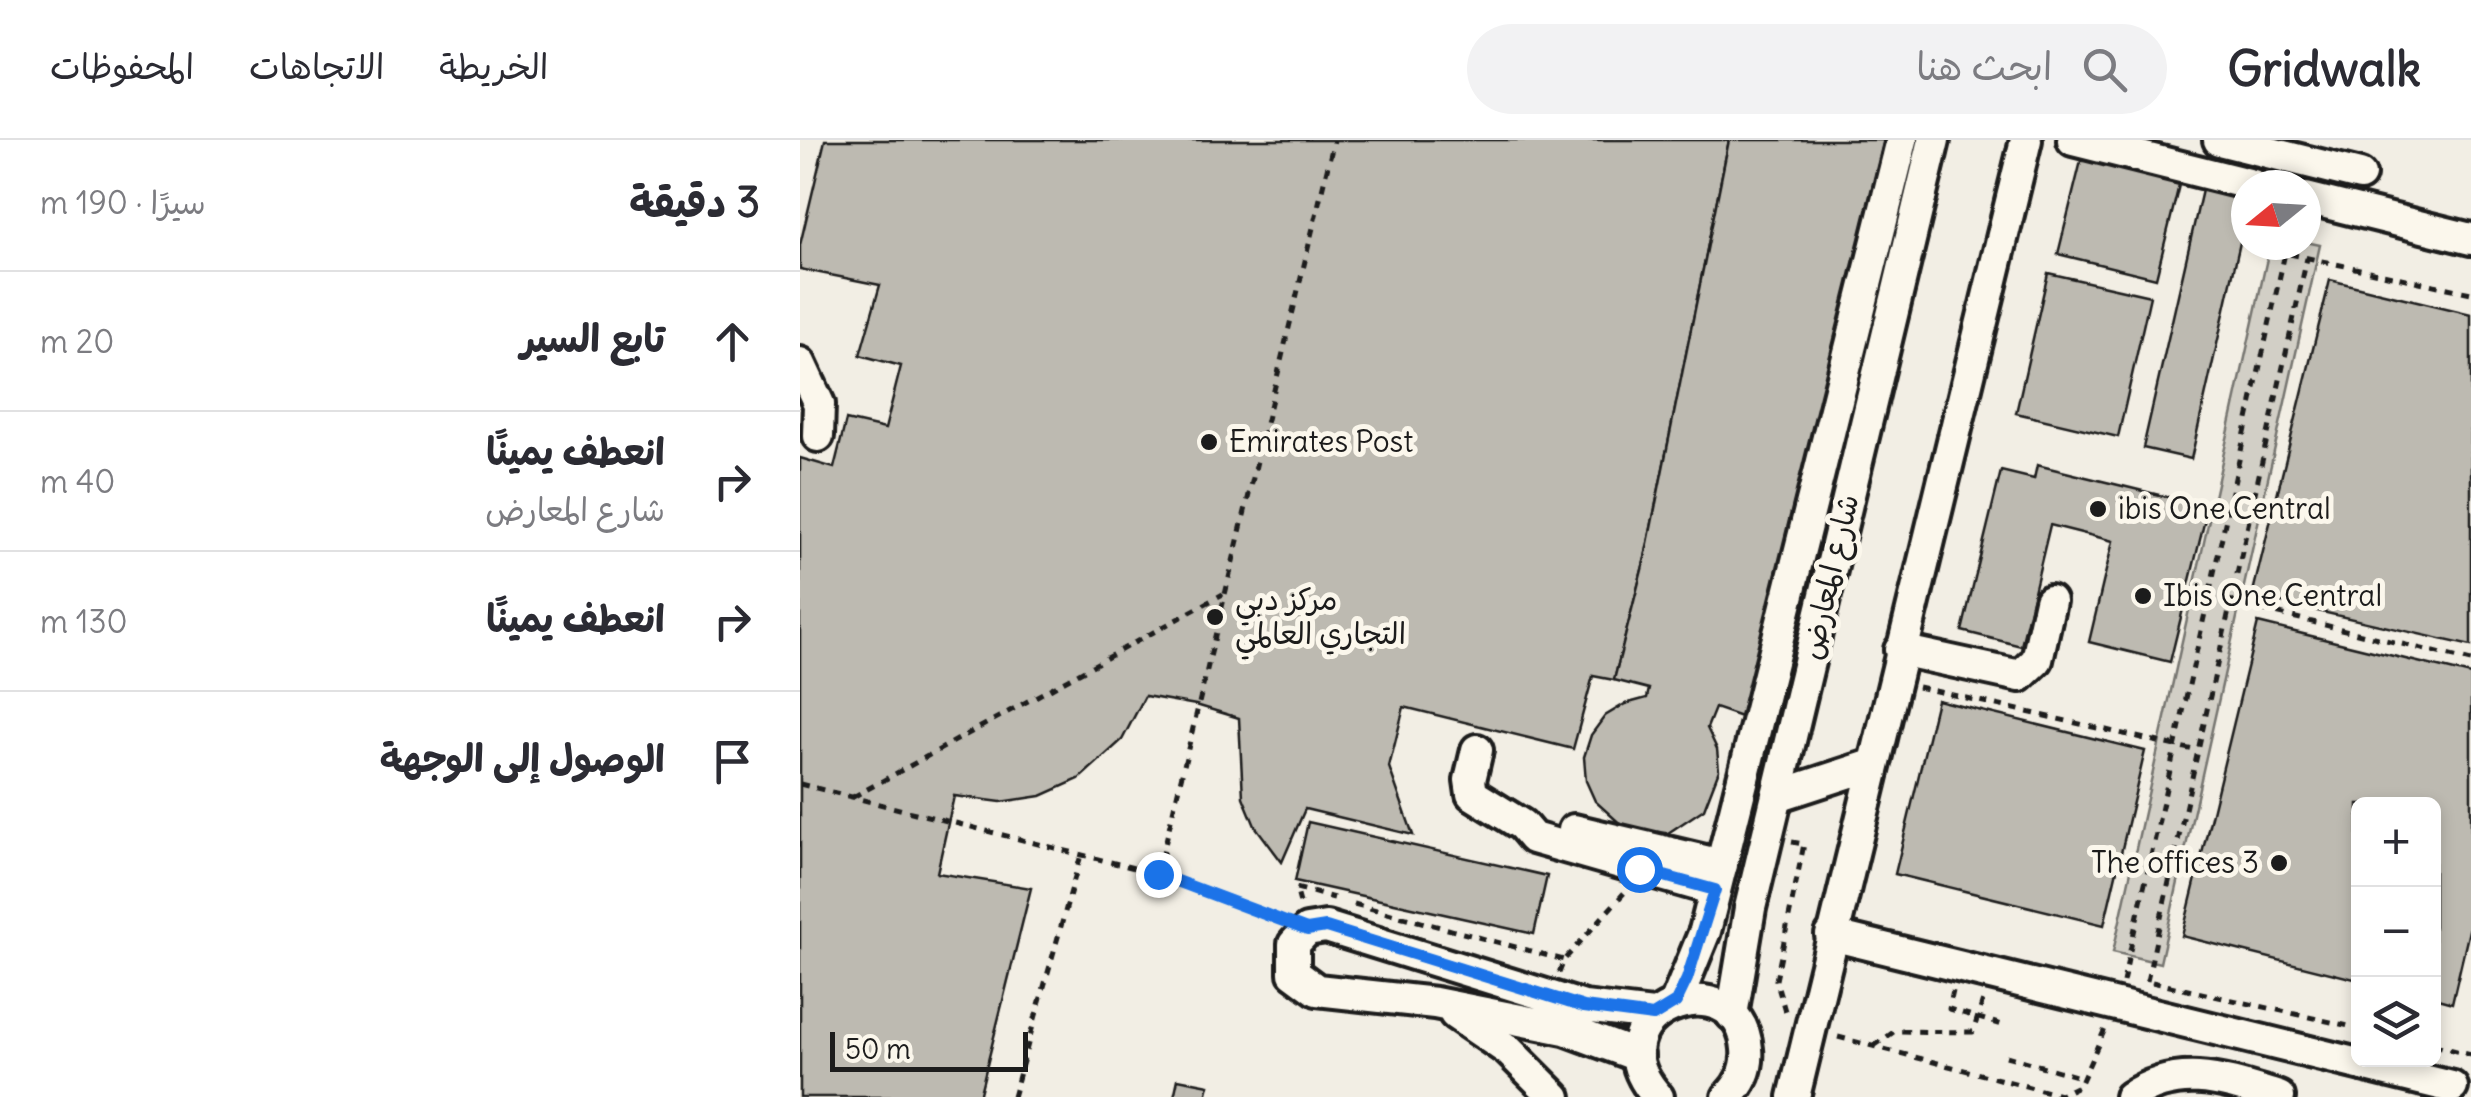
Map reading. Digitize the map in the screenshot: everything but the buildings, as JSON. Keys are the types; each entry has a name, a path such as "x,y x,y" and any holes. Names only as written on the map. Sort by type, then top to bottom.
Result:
{"street":[{"name":"شارع المعارض","path":"1638,1056 1644,1028 1664,1008 1697,955 1750,754 1772,633 1902,140"},
{"name":"شارع المعارض","path":"1732,1016 1750,908 1934,140"},
{"path":"1794,1097 1807,1028 2026,140"},
{"path":"2073,140 2231,180"},
{"path":"2219,140 2360,175"},
{"path":"2321,202 2471,240"},
{"path":"800,363 819,404 818,436"},
{"path":"1900,650 2020,676 2037,660 2050,601"},
{"path":"1477,750 1470,780 1472,794 1522,825 1547,823 1718,877"},
{"path":"1718,757 1788,752"},
{"path":"1778,796 1872,765"},
{"path":"1658,1097 1640,1072 1638,1056 1565,1029 1435,1003 1308,987 1291,963 1294,944 1307,930 1326,927 1584,1007 1664,1008 1696,999 1715,1004 1732,1016 1746,1042 1745,1072 1737,1093"},
{"path":"1831,934 1989,976 2458,1086"},
{"path":"1435,1003 1508,1050 1554,1097"},
{"path":"2130,1097 2162,1080 2192,1076 2280,1097"}],"path":[{"path":"1158,874 1334,140"},
{"path":"1768,838 1804,844 1776,980 1785,1012 1807,1028 2052,1094 2074,1090 2115,1006 2283,260"},
{"path":"2147,981 2307,260"},
{"path":"2316,260 2471,293"},
{"path":"852,798 1224,594"},
{"path":"2231,602 2471,661"},
{"path":"1892,681 2198,751"},
{"path":"800,784 1158,874 1307,930"},
{"path":"1013,1097 1081,856"},
{"path":"1556,979 1564,960 1636,879"},
{"path":"1874,1046 1894,1031 1969,1033 1976,1029 1989,976"},
{"path":"1954,980 1949,1009 2002,1025"},
{"path":"2441,1048 2471,1055"},
{"path":"2006,1056 2083,1078"}],"shaded area":[{"path":"2267,260 2317,260 2160,963 2113,952"}],"place":[{"name":"Emirates Post","path":"1209,442"},
{"name":"ibis One Central","path":"2098,509"},
{"name":"Ibis One Central","path":"2143,596"},
{"name":"مركز دبي التجاري العالمي","path":"1215,617"},
{"name":"The offices 3","path":"2279,863"}],"route":[{"path":"1158,874 1307,930 1326,927 1584,1007 1653,1016 1676,1002 1697,955 1715,890 1639,869"}]}
